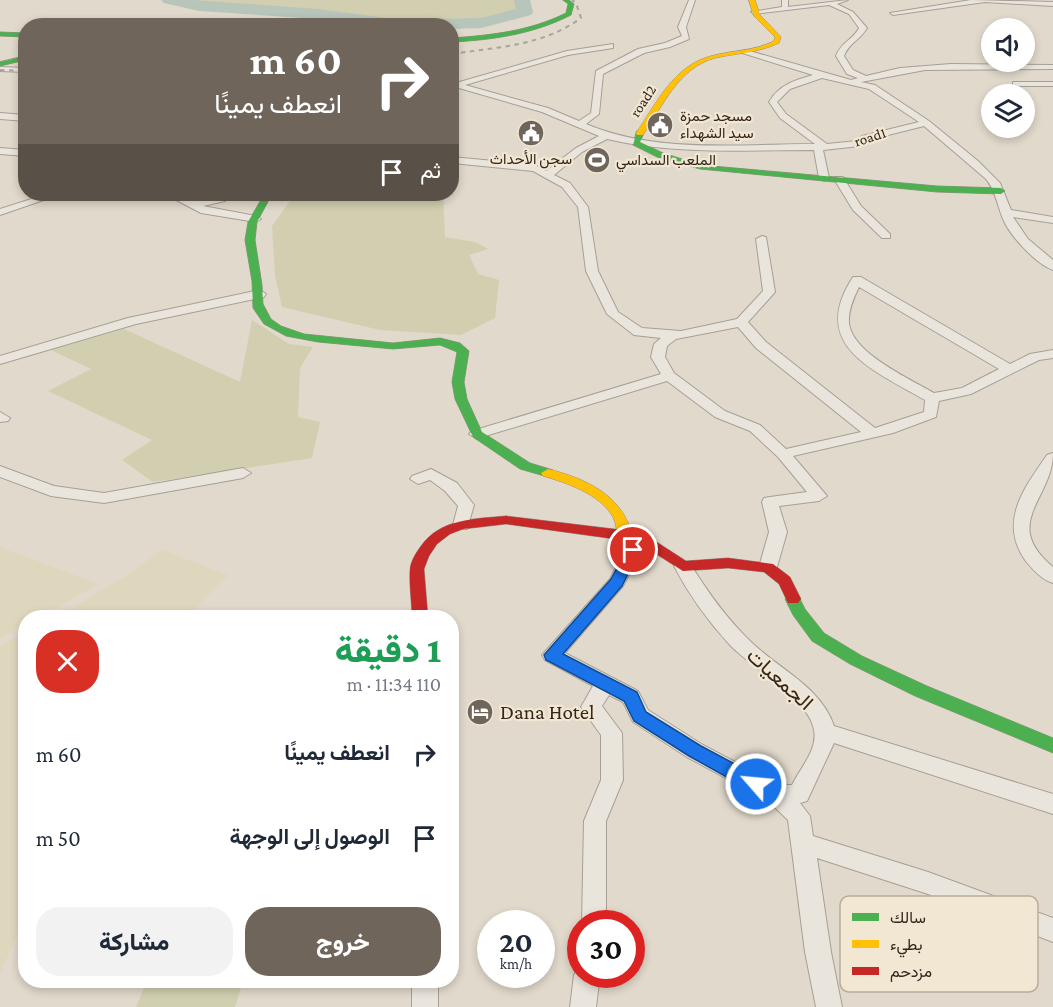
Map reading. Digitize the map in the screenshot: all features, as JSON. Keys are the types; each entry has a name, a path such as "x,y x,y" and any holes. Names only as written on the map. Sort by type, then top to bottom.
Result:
{"street":[{"path":"459,39 525,33 551,26 570,14 571,4 566,0"},
{"path":"581,124 595,114 599,73 640,51 667,45 686,37 682,27 692,0"},
{"path":"785,0 785,9"},
{"path":"753,6 778,11 845,0"},
{"path":"893,13 977,1 1053,4"},
{"path":"830,3 850,13 863,28 858,37 843,47 840,56 850,72 863,77"},
{"path":"894,4 912,11"},
{"name":"road2","path":"753,6 778,39 773,45 710,58 691,66 677,78 636,143 678,161 700,167 839,178 937,189 1001,191"},
{"path":"0,34 18,35"},
{"path":"459,84 567,54 610,46"},
{"name":"road1","path":"742,52 880,92 926,123"},
{"path":"0,67 18,61"},
{"path":"0,67 18,69"},
{"path":"851,82 863,77 946,68 1053,67"},
{"path":"822,76 789,87 776,96 773,102 783,116 822,147 824,178"},
{"path":"1035,84 1053,84"},
{"name":"road1","path":"459,86 545,110 606,136 662,146 822,147 860,143 865,138 926,123"},
{"path":"0,116 18,117"},
{"path":"926,123 945,141 977,165 1001,191 1010,223 1020,237 1053,266"},
{"path":"547,175 579,150 606,136"},
{"path":"0,151 18,152"},
{"path":"459,161 535,168 566,185 583,207 592,271 613,314 639,332 674,334 741,322 769,292 762,239"},
{"path":"839,178 856,208 886,236"},
{"path":"0,212 34,201"},
{"path":"189,202 208,204 217,201"},
{"path":"265,201 251,227 251,260 260,294 256,302 262,316 272,325 287,332 312,338 393,346 441,341 460,346 463,351 458,382 461,399 477,434 519,463 576,482 612,506 621,519 625,537"},
{"path":"189,202 205,211 256,219"},
{"path":"1007,213 1053,220"},
{"path":"1009,369 857,280 848,295 843,315 844,330 853,345 868,358 932,398 966,391 1035,357 1053,354"},
{"path":"0,360 133,321 260,294"},
{"path":"741,322 761,345 873,434"},
{"path":"674,334 661,344 658,357 669,376 720,414 754,428 783,453 819,496 770,502 778,532 768,567"},
{"path":"477,434 669,376"},
{"path":"783,453 873,434 931,414 932,398"},
{"path":"1053,458 1028,495 1020,527 1024,547 1053,577"},
{"path":"0,471 51,491 104,498 243,473"},
{"path":"418,479 431,474 451,487 466,505 461,525"},
{"path":"420,610 417,569 422,555 439,536 461,525 506,520 594,530 647,542 683,566 717,563 768,567 785,581 798,611 818,637 856,660 921,691 1053,746"},
{"path":"647,542 633,550 617,582 552,655 631,697 640,716 705,757 776,794 799,816 801,843 829,1007"},
{"name":"الجمعيات","path":"683,566 695,591 746,649 815,708 825,732"},
{"path":"594,910 595,821 612,780 611,733 591,707 605,684"},
{"path":"776,794 799,794 804,779 820,758 825,732 1053,804"},
{"path":"801,843 850,856 965,896"},
{"path":"1038,924 1053,930"},
{"path":"425,988 425,1007"},
{"path":"584,1007 586,988"}],"shaded area":[{"path":"168,0 524,0 525,12 481,23 459,24 459,18 344,18 199,6"},
{"path":"290,201 443,201 445,237 475,242 488,249 469,255 478,274 499,280 495,318 461,335 380,330 282,307 275,276 272,226"},
{"path":"252,320 289,344 313,347 300,368 298,417 320,422 312,458 153,482 122,460 152,440 48,391 91,369 51,350 124,329 240,382"},
{"path":"0,547 99,584 52,610 18,610 18,628 0,639"},
{"path":"162,550 228,575 194,610 69,610 126,576"},
{"path":"18,637 18,933 0,974 0,646"},
{"path":"144,988 241,988 235,1007 136,1007"}],"waterway":[{"path":"169,0 199,6 349,18"},
{"path":"459,24 481,23 525,12 522,0"}],"railway":[{"path":"459,53 519,44 566,27 581,18 576,3 572,0"},
{"path":"0,70 18,71"}],"traffic: fast":[{"path":"459,39 527,31 555,21 569,14 571,4 566,0"},
{"path":"0,34 18,35"},
{"path":"0,64 18,60"},
{"path":"640,133 636,143 660,155 700,167 937,189 1001,191"},
{"path":"264,201 252,222 250,240 258,289 257,300 260,312 267,321 290,333 318,339 388,346 432,342 456,346 463,351 458,382 461,399 477,434 525,466 548,473"},
{"path":"793,599 798,611 818,637 856,660 921,691 1053,746"}],"traffic: slow":[{"path":"640,133 670,88 688,69 713,57 754,50 777,42 778,37 757,16 752,0"},
{"path":"548,473 599,495 615,509 623,525 625,537"}],"traffic: jam":[{"path":"420,610 417,569 422,555 432,541 445,531 461,525 506,520 622,535 647,542 683,566 728,563 768,567 785,581 793,599"}],"place":[{"name":"مسجد حمزة سيد الشهداء","path":"660,125"},
{"name":"سجن الأحداث","path":"531,133"},
{"name":"الملعب السداسي","path":"597,160"},
{"name":"Dana Hotel","path":"480,712"}],"route":[{"path":"633,550 617,582 552,655 631,697 640,716 695,751 756,784"}]}
